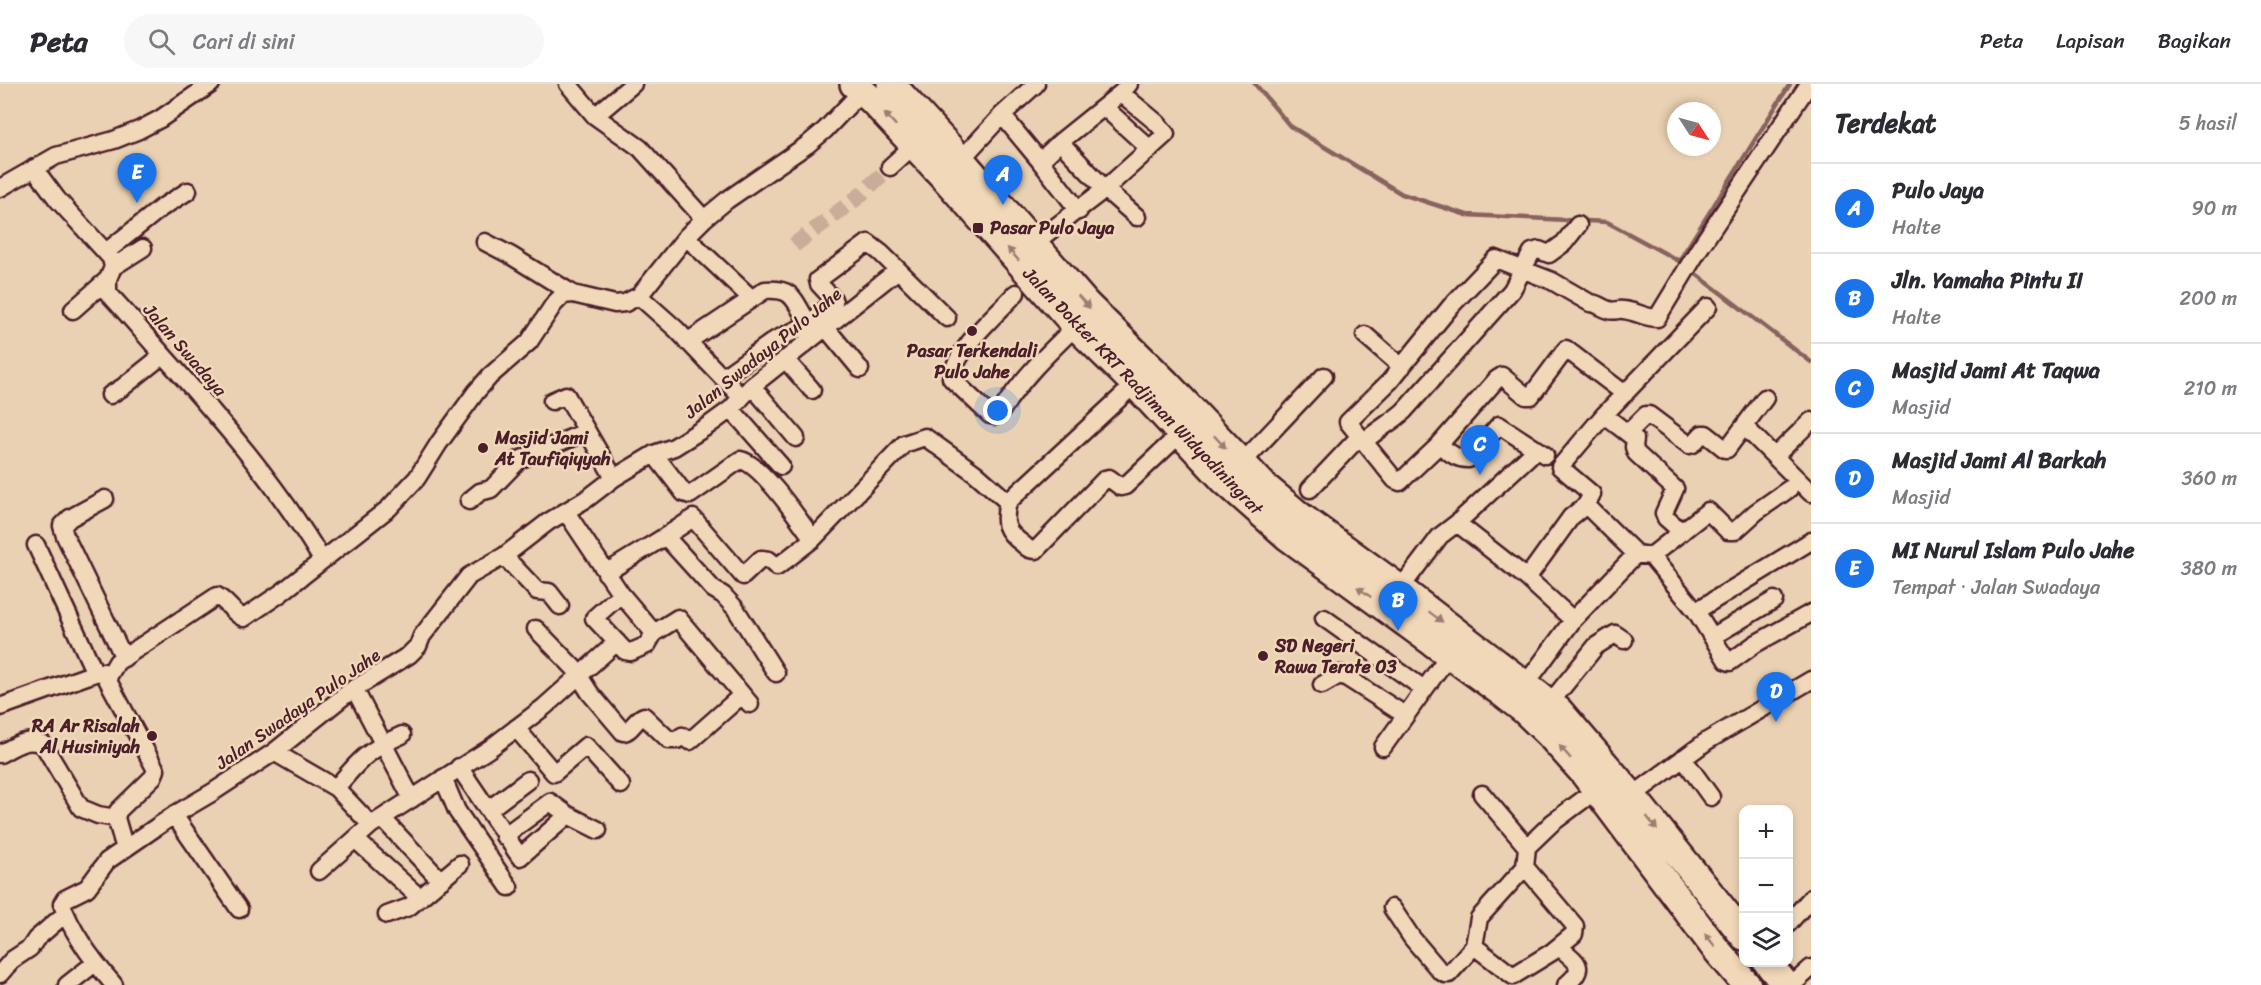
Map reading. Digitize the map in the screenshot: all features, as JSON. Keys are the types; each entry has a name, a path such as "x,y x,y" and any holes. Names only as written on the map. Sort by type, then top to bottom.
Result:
{"main road":[{"name":"Jalan Dokter KRT Radjiman Widyodiningrat","path":"891,84 952,169 1076,326 1135,384 1179,435 1225,481 1262,516 1400,589 1550,703 1632,796 1739,931"},
{"name":"Jalan Dokter KRT Radjiman Widyodiningrat","path":"858,88 914,145 952,169 1033,244 1086,304 1166,383 1241,464 1282,501 1313,541 1449,655 1524,710 1549,734 1596,790 1715,948 1748,985"},
{"path":"1770,967 1786,985"}],"street":[{"path":"0,188 56,156 114,140 139,130 160,119 211,84"},
{"path":"568,84 595,116 640,148 704,219"},
{"path":"595,116 633,84"},
{"path":"952,169 1002,115 1036,84"},
{"path":"1625,394 1566,349 1531,396 1526,396 1502,376 1497,379 1439,445 1400,482 1395,480 1348,422 1402,367 1451,306 1496,259 1552,281 1606,310 1634,311 1650,318 1658,318 1699,249 1809,84"},
{"path":"485,242 573,294 615,304 626,303 639,296 686,237 704,219 727,200 807,145 858,88"},
{"path":"1033,244 1079,211 1166,134 1125,89 1040,161"},
{"path":"1104,107 1150,149"},
{"path":"1002,115 1079,211"},
{"path":"1060,142 1105,189 1137,217"},
{"path":"890,167 914,145"},
{"name":"Jalan Swadaya","path":"34,168 109,266 108,293 197,392 258,467 307,535 322,560"},
{"path":"73,310 160,208 188,191"},
{"path":"1310,489 1363,439 1379,428 1386,427 1404,411 1512,291 1532,252 1539,250 1550,254 1555,252 1578,225"},
{"path":"686,237 751,298"},
{"path":"723,377 775,340 818,326 834,302 818,280 868,243 947,318"},
{"path":"109,266 143,248"},
{"name":"Jalan Swadaya Pulo Jahe","path":"0,974 12,960 30,948 36,939 66,914 62,904 65,899 87,888 107,861 174,815 274,752 354,688 409,655 469,576 504,556 548,522 614,478 654,454 675,447 741,397 785,359 818,326 898,270"},
{"path":"687,342 751,298 765,291 784,290 860,369"},
{"path":"1016,293 971,341 952,372 951,378 990,415 995,416 1000,413 1021,382 1076,326"},
{"path":"0,707 103,672 217,596 224,600 238,616 246,618 281,593 389,508 405,492 476,392 490,376 529,342 554,304 563,295 573,294"},
{"path":"639,296 663,316 741,397 796,438"},
{"path":"1527,578 1571,517 1586,505 1592,494 1560,466 1604,415 1708,307"},
{"path":"1365,335 1402,367"},
{"path":"110,395 164,356"},
{"path":"785,359 812,390"},
{"path":"1241,464 1324,376"},
{"path":"1135,384 1008,502 1005,513 1007,530 1030,550 1035,550 1105,478 1109,478 1121,487 1125,486 1179,435"},
{"path":"552,400 566,395 585,432 614,478"},
{"path":"741,397 781,466"},
{"path":"1628,433 1639,421 1649,415 1689,445 1693,444 1702,434 1706,434 1727,449 1765,398"},
{"path":"1604,415 1635,439 1636,453 1669,481 1675,489 1664,513 1666,518 1682,532"},
{"path":"1775,456 1811,421"},
{"path":"1400,589 1440,536 1541,452 1499,425 1469,459 1454,456 1439,445"},
{"path":"1525,685 1573,621 1644,555 1682,532 1708,511 1728,531 1736,531 1756,512 1803,483 1744,426"},
{"path":"469,501 480,492 491,489 519,460 585,432"},
{"path":"606,573 693,518 743,576 761,559 769,560 777,567 813,539 904,444 925,437 975,473 1008,502"},
{"path":"654,454 684,493 690,495 740,460 746,461 771,484 813,539"},
{"path":"105,499 70,518 62,526 124,658"},
{"path":"1586,505 1644,555 1696,611 1727,661 1730,662 1755,644 1811,613"},
{"path":"566,512 621,594 654,633"},
{"path":"1457,523 1527,578 1573,621"},
{"path":"666,537 713,589 723,595 735,608 776,673"},
{"path":"1696,611 1811,541"},
{"path":"36,545 156,770 153,777 118,812 116,818 125,849"},
{"path":"504,556 537,591 549,592 560,606"},
{"path":"536,629 574,668 590,693 623,732 644,716 664,737 673,741 682,736 690,741 746,699 678,618 654,633 647,645 631,652 625,651 594,618 621,594"},
{"path":"1712,637 1774,600"},
{"path":"1324,618 1424,689"},
{"path":"1550,703 1596,646 1615,634 1624,640"},
{"path":"319,871 376,822 516,728 617,642"},
{"path":"1383,747 1449,655"},
{"path":"1322,685 1341,674 1405,715"},
{"path":"1632,796 1707,741 1811,680"},
{"path":"354,688 412,799"},
{"path":"516,728 554,773 586,746 621,785"},
{"path":"336,788 363,756 383,743 402,735"},
{"path":"1,749 33,740 43,744 81,808 98,815 116,818"},
{"path":"274,752 336,788 441,881"},
{"path":"1683,758 1711,797"},
{"path":"459,767 520,857 568,816"},
{"path":"443,778 457,811 509,887"},
{"path":"488,810 528,780"},
{"path":"1392,908 1412,938 1445,974 1449,974 1474,946 1479,918 1525,867 1527,847 1552,823 1596,790"},
{"path":"1482,794 1527,847"},
{"path":"504,836 550,802 568,816 598,830"},
{"path":"174,815 239,909"},
{"path":"355,839 420,898"},
{"path":"387,915 409,908 460,864"},
{"path":"1474,946 1507,980 1559,947 1574,934 1575,926 1525,867"},
{"path":"1793,918 1811,898"},
{"path":"66,914 95,963 114,985"},
{"path":"1559,947 1578,965 1579,971 1566,985"},
{"path":"67,985 95,963"},
{"path":"1792,985 1811,968"}],"waterway":[{"path":"1255,84 1290,126 1402,194 1467,215 1607,222 1679,261 1811,362"},
{"path":"1679,261 1790,84"}],"tunnel":[{"path":"794,245 857,198 890,167"}],"place":[{"name":"MI Nurul Islam Pulo Jahe","path":"137,203"},
{"name":"Pulo Jaya","path":"1003,205"},
{"name":"Pasar Pulo Jaya","path":"978,228"},
{"name":"Pasar Terkendali Pulo Jahe","path":"972,331"},
{"name":"Masjid Jami At Taufiqiyyah","path":"483,448"},
{"name":"Masjid Jami At Taqwa","path":"1480,475"},
{"name":"Jln. Yamaha Pintu II","path":"1398,631"},
{"name":"SD Negeri Rawa Terate 03","path":"1263,656"},
{"name":"Masjid Jami Al Barkah","path":"1776,722"},
{"name":"RA Ar Risalah Al Husiniyah","path":"152,736"}]}
